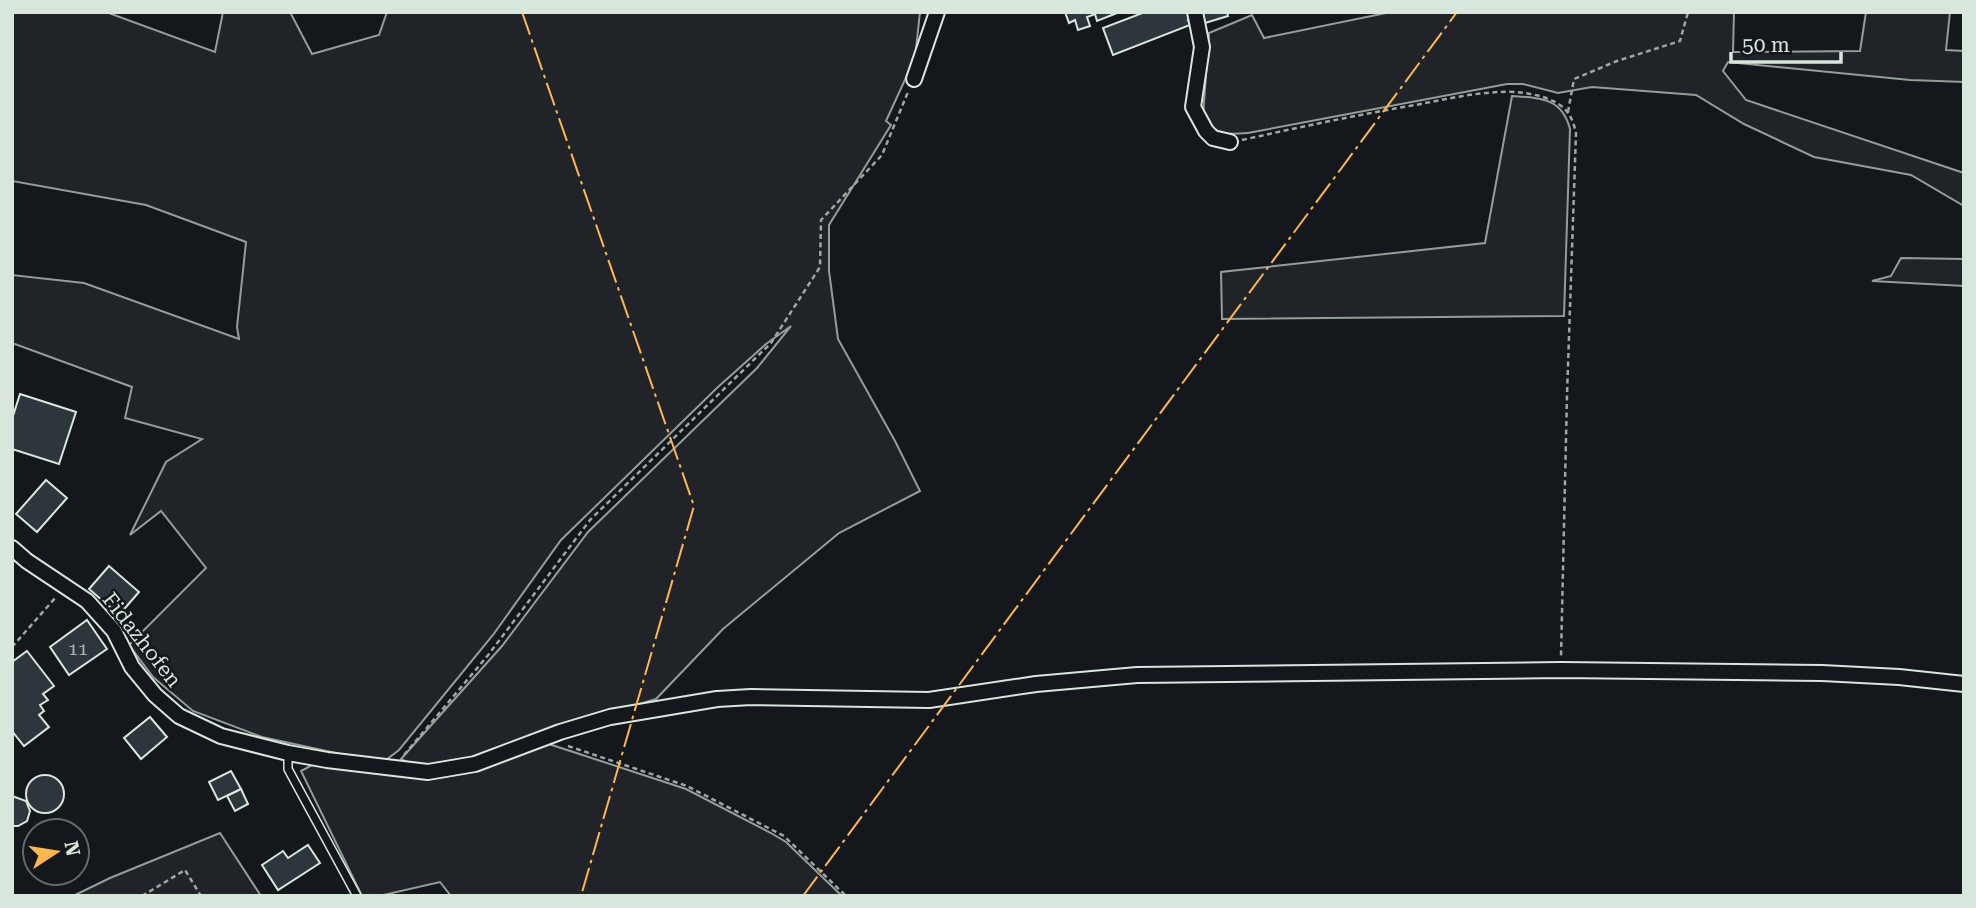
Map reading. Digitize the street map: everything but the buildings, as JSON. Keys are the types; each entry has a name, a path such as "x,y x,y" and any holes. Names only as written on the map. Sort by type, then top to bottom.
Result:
{"street":[{"path":"914,79 937,12"},
{"path":"1195,12 1202,47 1193,107 1206,131 1220,141 1230,142"},
{"name":"Fidazhofen","path":"12,548 87,601 114,631 132,667 155,695 179,716 221,736 288,753 428,772 475,764 610,717 717,699 751,697 929,700 1036,684 1137,675 1561,670 1822,673 1964,684"}],"lane":[{"path":"288,753 288,769 357,896"}],"path":[{"path":"1568,112 1574,79 1617,61 1680,41 1688,12"},
{"path":"393,769 489,654 590,520 771,343 820,267 821,220 882,155 914,79"},
{"path":"1230,142 1479,93 1537,95 1557,103 1574,121 1576,133 1561,670"},
{"path":"12,647 64,586"},
{"path":"545,738 687,786 784,836 846,896"},
{"path":"142,896 185,870 201,896"}],"shaded area":[{"path":"12,12 106,12 215,52 223,12 290,12 312,54 379,35 387,12 920,12 915,58 886,121 891,125 829,225 829,271 838,339 920,491 839,533 723,629 656,699 539,734 549,744 686,789 771,833 786,842 842,896 451,896 440,882 379,896 362,896 301,771 314,764 387,774 430,775 449,763 415,766 401,759 502,646 588,532 757,368 791,326 766,344 718,387 561,540 493,635 399,750 382,763 262,737 193,711 153,677 129,645 206,568 161,511 130,535 166,462 202,439 125,418 132,387 12,345 12,275 84,283 239,339 237,327 246,242 146,205 12,181"},
{"path":"1391,12 1734,12 1733,52 1860,51 1866,12 1950,12 1946,50 1964,51 1964,82 1910,80 1728,62 1723,71 1746,100 1964,173 1964,206 1911,175 1814,157 1744,124 1696,95 1592,87 1558,93 1523,84 1507,84 1234,134 1217,131 1203,116 1209,33 1252,15 1264,38"},
{"path":"1512,96 1541,99 1556,105 1562,111 1570,129 1564,316 1222,319 1221,272 1485,243"},
{"path":"1901,258 1964,259 1964,286 1872,281 1891,276"},
{"path":"220,833 261,896 73,896 110,878"}],"power":[{"path":"522,12 694,506 581,896"},
{"path":"803,896 1457,12"}]}
